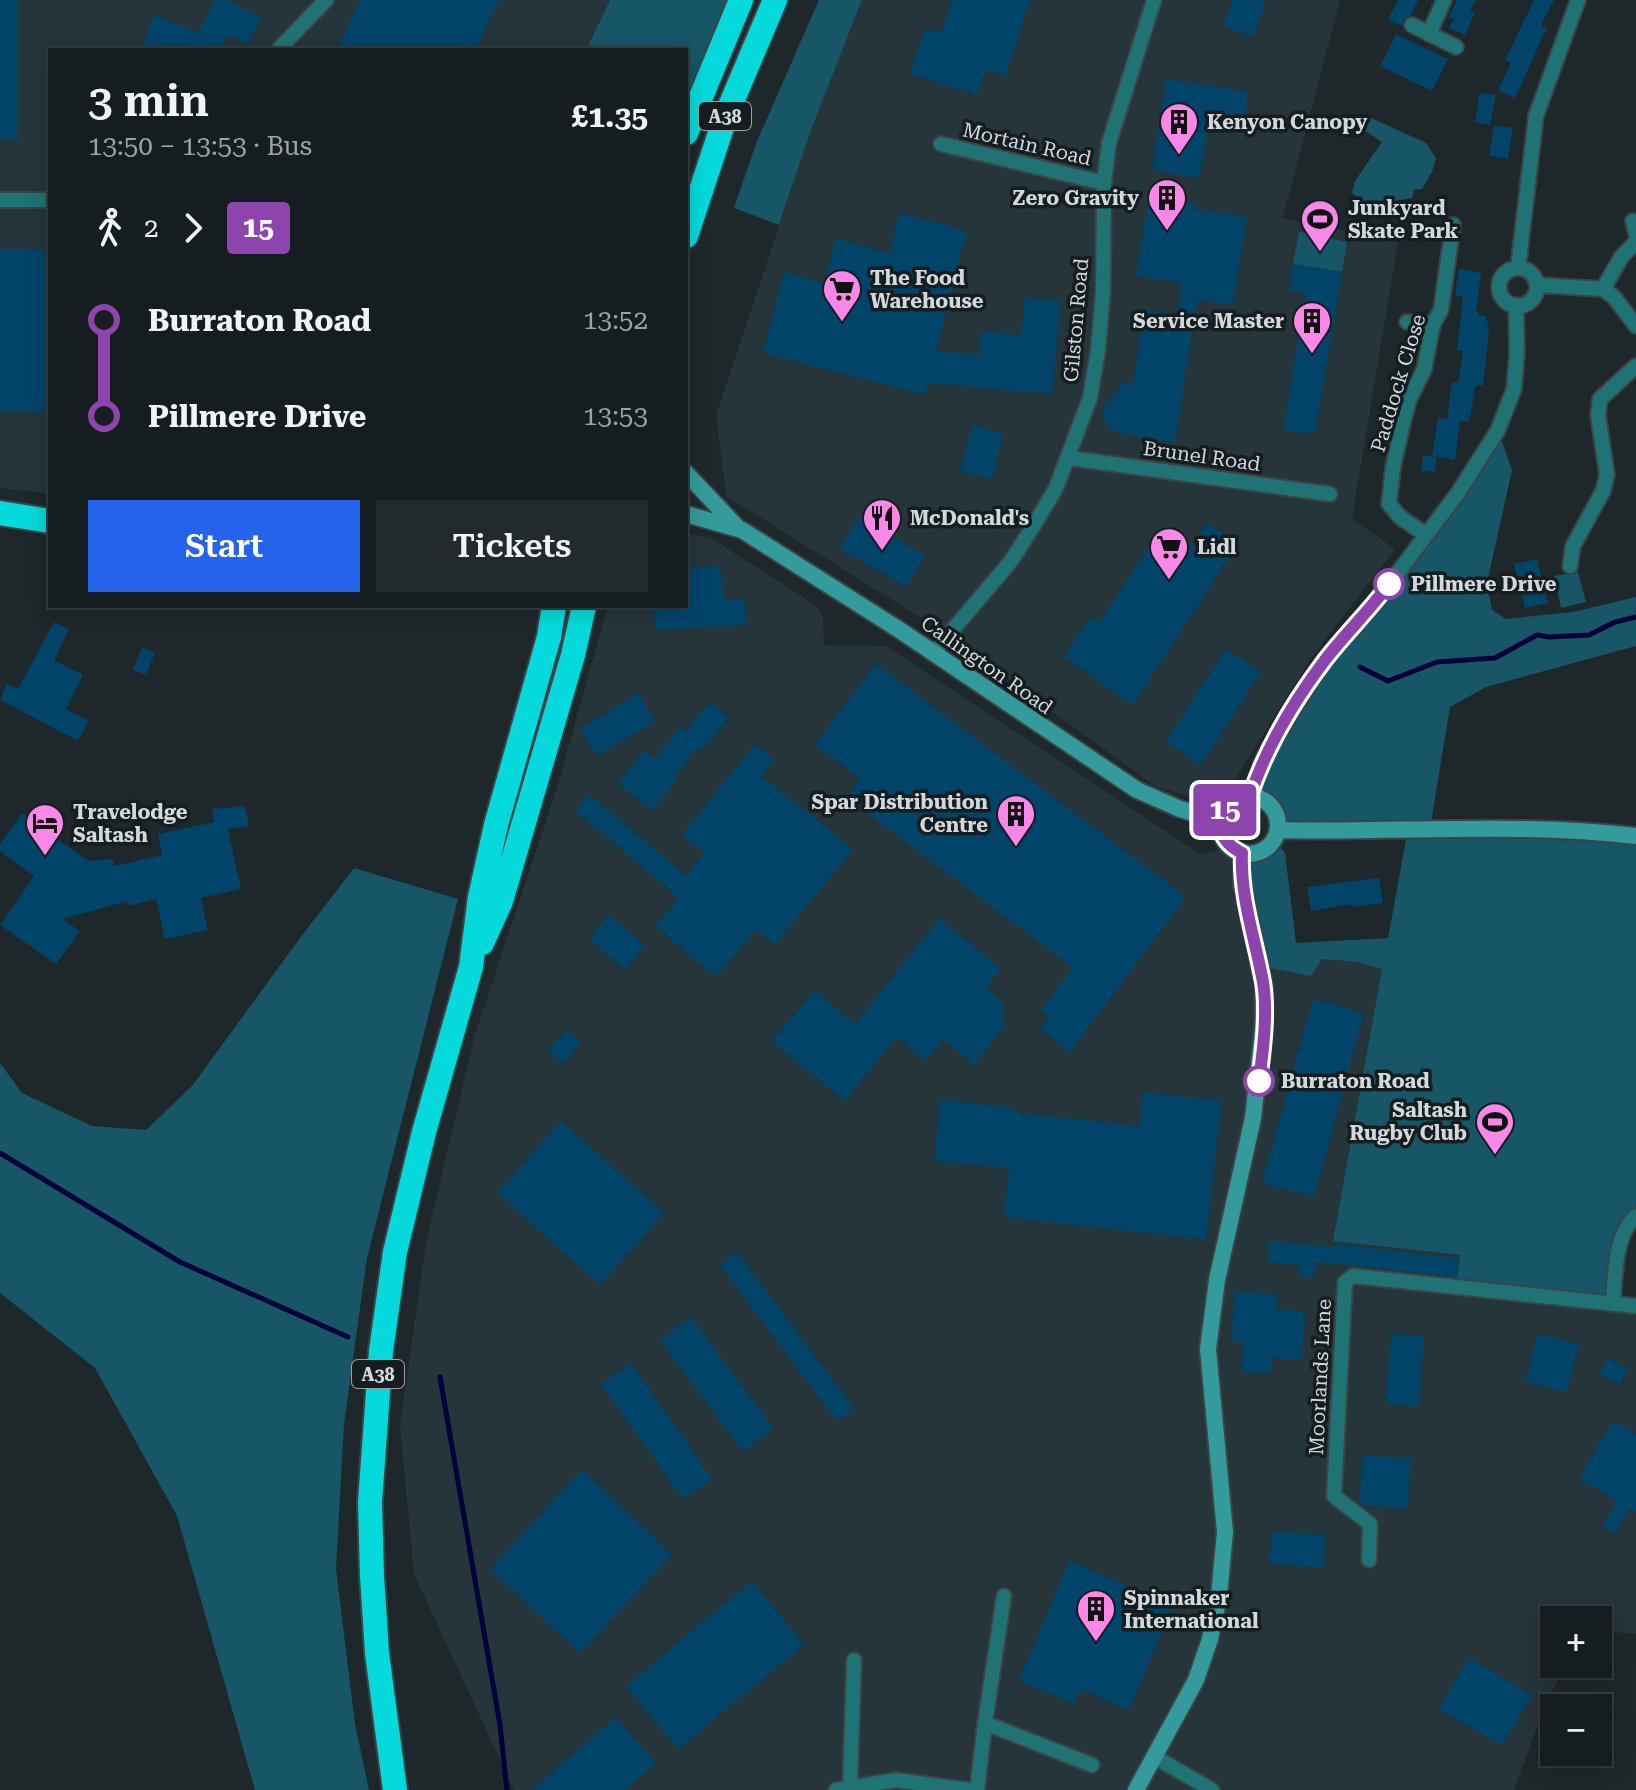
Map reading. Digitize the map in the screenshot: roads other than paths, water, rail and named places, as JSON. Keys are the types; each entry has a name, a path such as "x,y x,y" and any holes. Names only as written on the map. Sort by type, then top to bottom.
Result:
{"highway":[{"name":"A38","path":"688,128 741,0"},
{"name":"A38","path":"688,230 725,118 775,0"},
{"path":"0,513 48,521"},
{"name":"A38","path":"471,967 480,897 496,825 549,637 554,608"},
{"name":"A38","path":"395,1790 377,1653 370,1502 373,1428 395,1252 424,1132 471,967 501,901 573,655 584,608"}],"main road":[{"name":"Callington Road","path":"688,475 737,527 934,652 1049,733 1137,790 1180,809 1221,821"},
{"name":"Callington Road","path":"688,515 737,527"},
{"path":"1250,796 1261,798 1270,805 1277,817 1278,830 1266,848 1252,854 1242,853 1224,839 1221,821 1229,804 1250,796"},
{"path":"1278,830 1341,832 1531,827 1636,836"},
{"path":"1136,1790 1196,1680 1210,1639 1219,1596 1225,1532 1208,1349 1217,1280 1253,1118 1263,1029 1264,985 1241,880 1242,853"}],"street":[{"path":"280,48 326,0"},
{"name":"Gilston Road","path":"934,652 1011,561 1056,488 1090,398 1103,292 1104,183 1109,143 1154,0"},
{"path":"1429,34 1444,0"},
{"path":"1518,268 1536,116 1578,0"},
{"path":"1412,25 1456,47"},
{"name":"Mortain Road","path":"941,144 1104,183"},
{"path":"0,200 48,200"},
{"name":"Paddock Close","path":"1426,535 1400,517 1389,504 1393,467 1409,400 1424,370 1433,324 1441,310 1453,225"},
{"path":"1603,289 1622,256 1636,242"},
{"path":"1518,268 1531,273 1537,285 1535,295 1529,302 1516,305 1502,297 1499,284 1504,273 1518,268"},
{"path":"1537,285 1603,289 1614,297 1636,326"},
{"path":"1250,796 1264,757 1325,659 1375,603 1482,459 1514,389 1516,305"},
{"path":"1407,322 1433,324"},
{"path":"1570,566 1573,546 1603,491 1607,475 1598,415 1600,399 1636,366"},
{"name":"Brunel Road","path":"1069,458 1330,494"},
{"path":"1613,1304 1621,1243 1628,1223 1636,1216"},
{"name":"Moorlands Lane","path":"1369,1560 1370,1524 1334,1496 1345,1282 1353,1276 1636,1306"},
{"path":"977,1790 1004,1596"},
{"path":"854,1660 843,1788 896,1780 969,1790"},
{"path":"985,1723 1092,1765"},
{"path":"1155,1757 1212,1790"}],"waterway":[{"path":"1360,667 1388,681 1437,662 1495,658 1537,635 1589,635 1615,622 1636,617"},
{"path":"0,1153 180,1262 348,1337"},
{"path":"440,1377 500,1725 507,1790"}],"place":[{"name":"Kenyon Canopy","path":"1179,156"},
{"name":"Zero Gravity","path":"1167,232"},
{"name":"Junkyard Skate Park","path":"1320,253"},
{"name":"The Food Warehouse","path":"842,323"},
{"name":"Service Master","path":"1312,355"},
{"name":"McDonald's","path":"882,552"},
{"name":"Lidl","path":"1169,581"},
{"name":"Pillmere Drive","path":"1389,584"},
{"name":"Spar Distribution Centre","path":"1016,848"},
{"name":"Travelodge Saltash","path":"45,857"},
{"name":"Burraton Road","path":"1259,1081"},
{"name":"Saltash Rugby Club","path":"1495,1156"},
{"name":"Spinnaker International","path":"1096,1643"}]}
